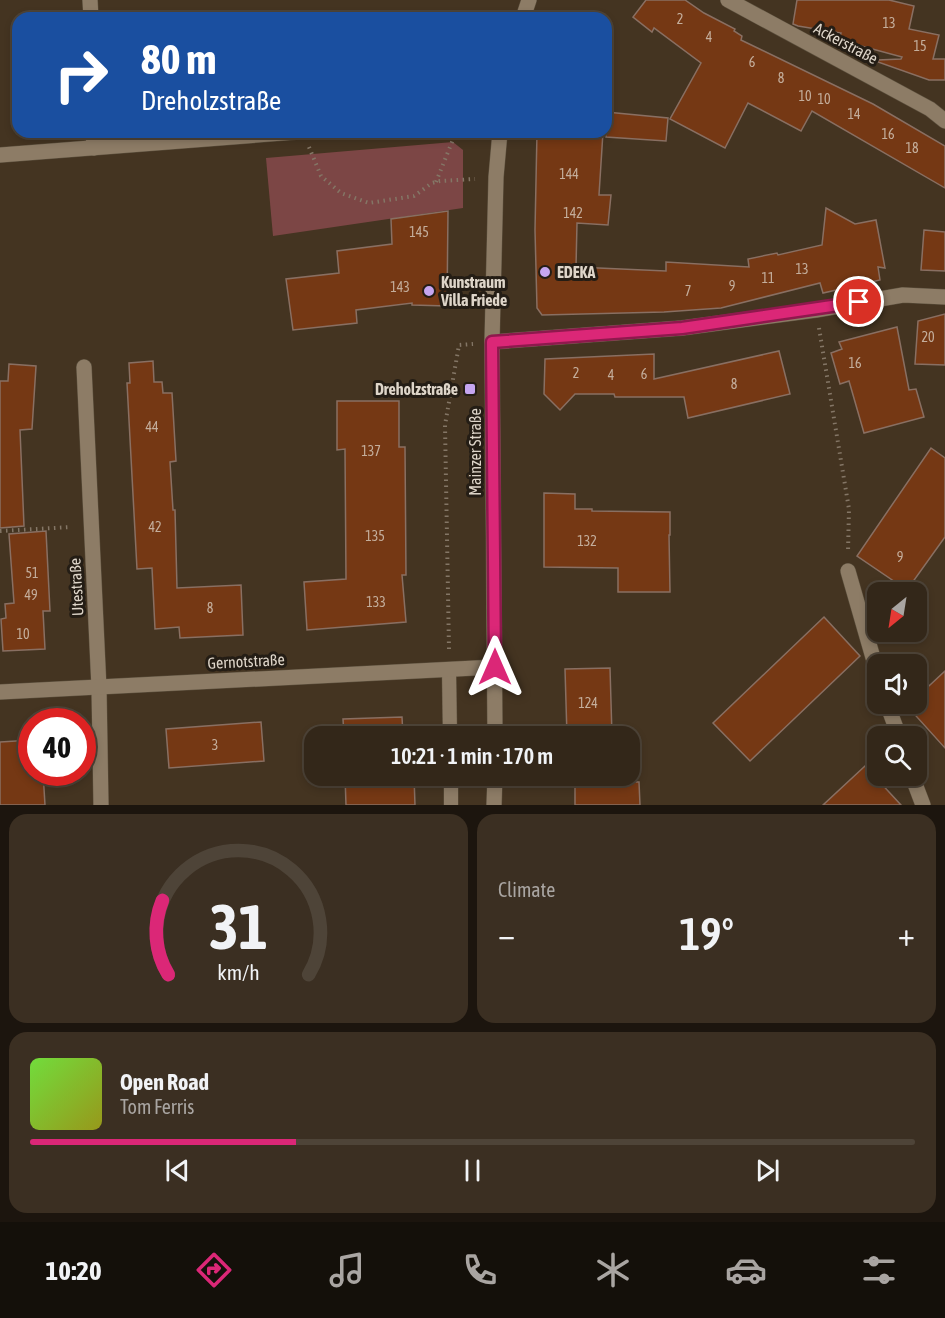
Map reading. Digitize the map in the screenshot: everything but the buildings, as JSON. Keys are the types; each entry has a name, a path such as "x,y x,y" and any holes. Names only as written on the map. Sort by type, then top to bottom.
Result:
{"street":[{"name":"Ackerstraße","path":"728,0 930,109 945,121"},
{"path":"93,138 93,148"},
{"path":"0,155 302,138"},
{"name":"Mainzer Straße","path":"495,726 492,342 496,177 499,138"},
{"path":"492,342 682,328 816,310 903,295 945,297"},
{"name":"Utestraße","path":"84,367 99,688 101,805"},
{"path":"848,571 872,654"},
{"name":"Gernotstraße","path":"0,692 495,667"},
{"path":"494,805 495,786"},
{"path":"916,786 923,805"}],"lane":[{"path":"449,670 450,726"},
{"path":"451,786 451,805"}],"path":[{"path":"302,138 321,176 341,193 369,203 414,196 436,182 496,177"},
{"path":"436,182 454,138"},
{"path":"816,310 849,509 848,571"},
{"path":"449,670 445,425 459,345 492,342"},
{"path":"0,531 90,526"}],"shaded area":[{"path":"453,142 463,150 463,208 273,236 266,158"}],"place":[{"name":"EDEKA","path":"545,272"},
{"name":"Kunstraum Villa Friede","path":"429,291"},
{"name":"Dreholzstraße","path":"470,389"}],"route":[{"path":"495,667 492,342 682,328 859,302"}]}
